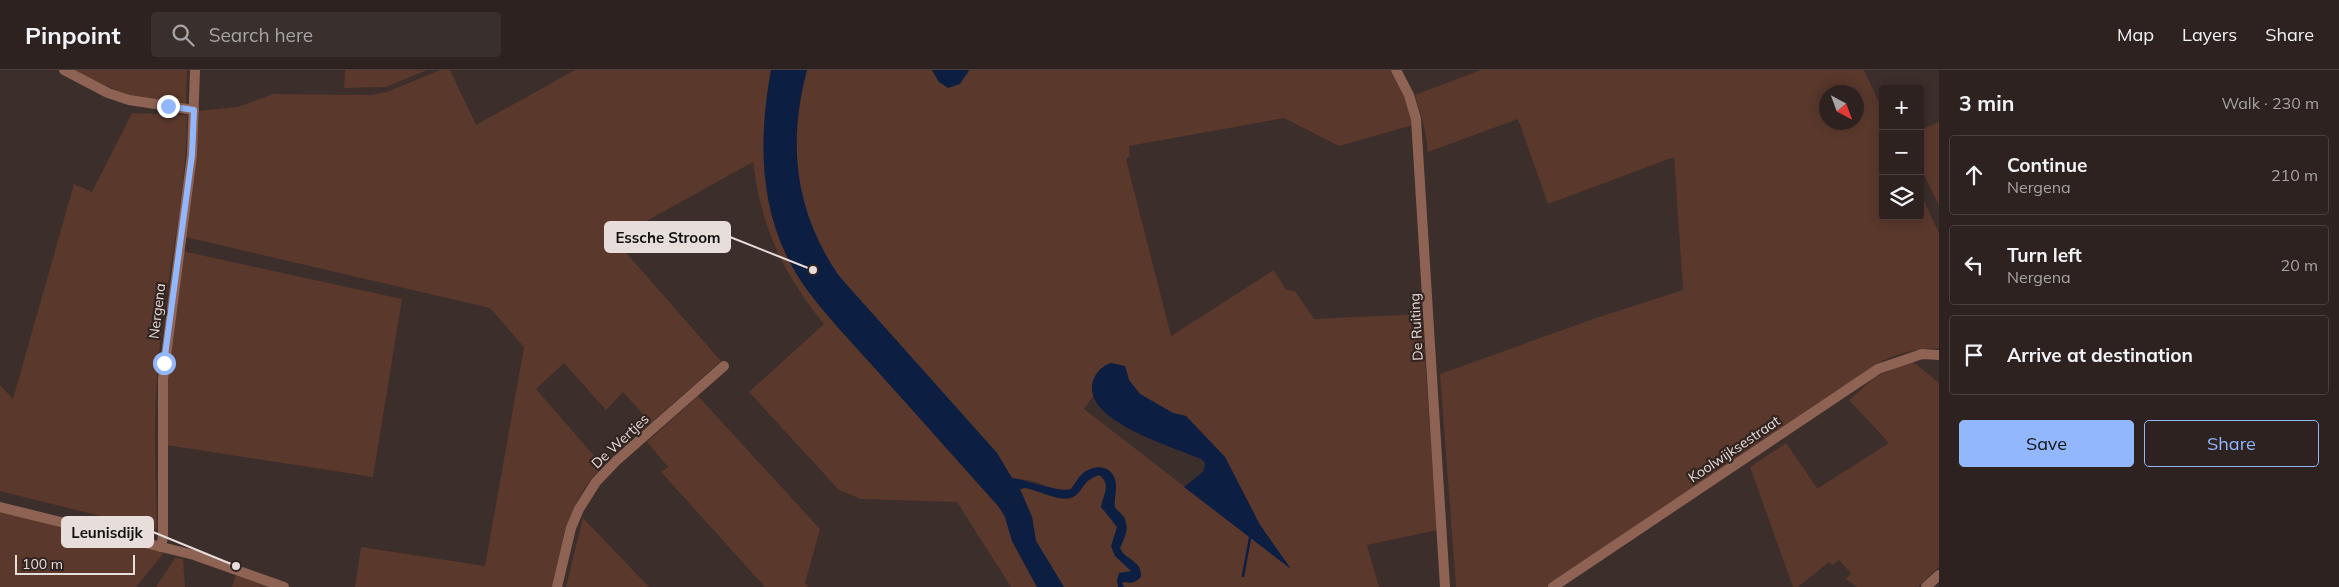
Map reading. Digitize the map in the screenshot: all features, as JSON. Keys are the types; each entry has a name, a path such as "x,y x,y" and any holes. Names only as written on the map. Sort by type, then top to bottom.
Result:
{"street":[{"path":"64,70 108,93 129,100 194,110"},
{"name":"Nergena","path":"161,547 163,537 162,379 192,155 195,70"},
{"name":"De Ruiting","path":"1396,70 1408,95 1416,119 1445,587"},
{"name":"Koolwijksestraat","path":"1553,587 1878,369 1922,354 1939,355"},
{"name":"De Wertjes","path":"557,587 571,528 578,509 592,488 616,461 724,366"},
{"path":"0,507 222,564 284,587"},
{"path":"1926,587 1939,575"}],"shaded area":[{"path":"65,70 187,70 186,104 132,96"},
{"path":"345,70 427,70 386,87 344,88"},
{"path":"440,70 450,70 476,125 575,70 771,70 764,128 766,185 780,240 792,266 825,313 999,507 1005,516 1012,541 1037,587 1011,587 957,502 861,499 839,490 749,392 824,324 797,287 776,249 762,208 753,162 614,239 721,361 651,423 623,392 606,410 564,363 536,389 603,466 591,479 575,507 565,537 554,587 355,587 361,547 485,566 524,347 490,308 185,237 197,111 238,107 273,94 370,95 387,92"},
{"path":"807,70 932,70 939,82 967,75 969,70 1390,70 1406,99 1413,125 1339,146 1284,118 1129,146 1130,156 1126,159 1171,336 1274,270 1286,290 1295,291 1314,319 1422,314 1437,530 1367,545 1379,587 1124,587 1122,583 1124,582 1132,583 1134,561 1122,553 1120,548 1127,530 1125,517 1115,509 1114,476 1106,469 1093,468 1072,488 1066,491 1055,490 1036,482 1012,478 997,453 848,288 824,255 813,234 800,188 797,140 798,116","holes":["1125,366 1129,380 1140,394 1173,413 1185,416 1225,457 1260,525 1290,568 1084,409 1093,396 1092,384"]},
{"path":"1481,70 1864,70 1879,102 1879,220 1924,220 1924,201 1939,233 1939,348 1910,351 1882,361 1554,587 1456,587 1440,374 1596,318 1683,290 1674,157 1548,204 1518,119 1428,152 1425,130 1415,95"},
{"path":"132,113 187,115 183,181 164,313 157,379 155,436 157,530 0,491 0,385 13,399 74,184 92,192"},
{"path":"1939,122 1939,206 1924,174 1924,128"},
{"path":"182,251 402,299 373,477 166,445 166,385"},
{"path":"1912,361 1939,383 1939,567 1918,587 1857,587 1846,579 1851,573 1839,560 1832,565 1829,562 1798,587 1793,587 1750,467 1786,443 1817,488 1889,443 1849,400 1875,377"},
{"path":"698,396 820,529 805,583 808,587 765,587 661,472 668,467 647,442"},
{"path":"1099,475 1106,484 1102,502 1117,527 1112,546 1113,552 1132,571 1117,580 1118,587 1064,587 1036,541 1032,517 1020,489 1031,489 1058,498 1070,498 1079,493 1088,480"},
{"path":"0,511 149,547 164,553 136,587 0,587"},
{"path":"583,518 649,587 566,587"},
{"path":"175,558 183,559 185,587 156,587"},
{"path":"236,575 269,587 232,587"}],"water":[{"path":"771,70 807,70 797,124 799,177 804,202 813,227 824,252 839,276 997,453 1012,478 1066,490 1071,489 1081,475 1091,469 1104,468 1112,473 1116,485 1115,508 1124,517 1126,522 1125,536 1120,548 1139,567 1141,577 1137,580 1124,582 1122,583 1124,587 1118,587 1119,573 1131,571 1115,556 1111,546 1117,527 1101,507 1106,486 1103,478 1099,475 1089,480 1073,497 1053,497 1031,489 1020,489 1032,517 1036,541 1064,587 1037,587 1012,541 1005,517 999,507 843,333 808,291 792,266 780,240 771,213 766,185 764,128"},
{"path":"932,70 969,70 960,84 948,88 939,82"},
{"path":"1111,363 1125,366 1129,380 1140,394 1173,413 1186,416 1225,457 1260,525 1291,569 1184,487 1204,471 1205,463 1201,459 1132,431 1101,408 1093,395 1093,381 1100,370"}],"waterway":[{"path":"1243,576 1250,538"}],"place":[{"name":"Essche Stroom","path":"813,270"},
{"name":"Leunisdijk","path":"236,566"}],"route":[{"path":"164,363 192,155 194,110 168,106"}]}
